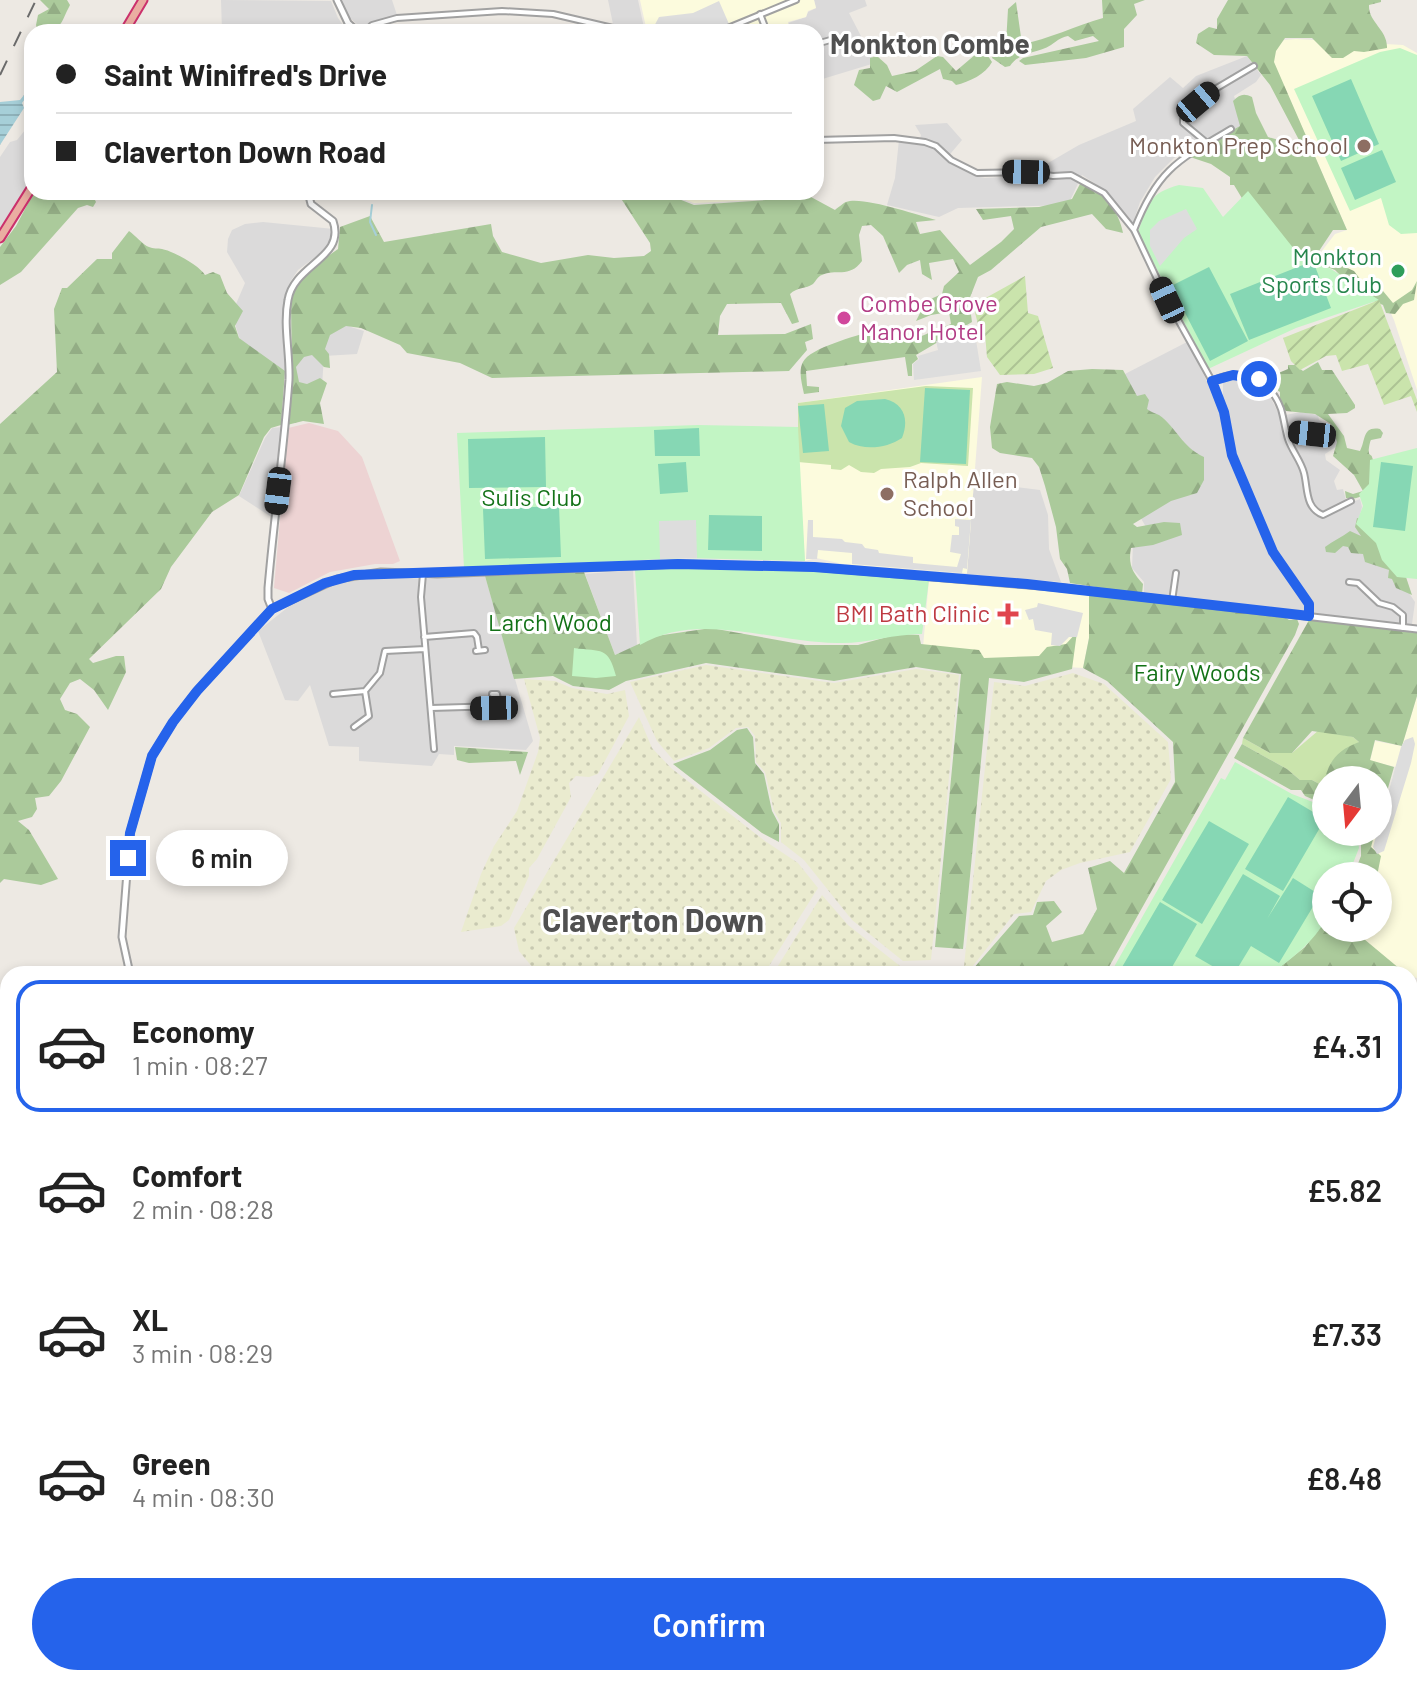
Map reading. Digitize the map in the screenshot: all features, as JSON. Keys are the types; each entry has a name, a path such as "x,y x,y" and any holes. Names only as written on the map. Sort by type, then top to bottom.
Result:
{"highway":[{"path":"129,24 143,0"},
{"path":"0,238 24,200"}],"street":[{"path":"337,0 342,14 351,24"},
{"path":"737,24 796,0"},
{"path":"376,24 397,18 502,11 553,14 596,24"},
{"path":"760,14 765,24"},
{"path":"824,42 834,39"},
{"path":"1207,143 1183,123 1183,119 1210,92 1254,66"},
{"path":"1134,230 1157,182 1185,155 1231,129"},
{"path":"824,140 894,138 918,141 936,146 951,160 977,173 1026,172 1040,176 1078,176 1104,193 1134,230 1167,300 1212,381 1224,412 1232,455 1273,552 1309,604 1309,616"},
{"path":"272,609 268,588 289,381 288,298 293,284 303,271 333,247 336,235 333,221 310,200"},
{"path":"1212,381 1233,375 1259,379 1276,398 1303,469 1309,501 1317,512 1326,514 1351,501"},
{"path":"1287,432 1312,434"},
{"path":"128,966 122,921 130,833 152,756 197,691 272,609 325,583 346,577 381,572 423,574 678,564 814,567 1027,584 1417,629"},
{"path":"1172,601 1176,573"},
{"path":"423,574 421,597 434,749"},
{"path":"1349,582 1358,583 1379,603 1393,607 1403,615 1403,628"},
{"path":"424,637 474,633 480,650"},
{"path":"333,694 365,691 380,673 385,651 425,649"},
{"path":"354,727 369,716 365,691"},
{"path":"431,708 499,706 497,694 492,694"}],"shaded area":[{"path":"221,0 331,1 342,24 222,24"},
{"path":"340,0 392,0 398,18 357,24 344,12"},
{"path":"608,0 638,0 643,24 613,24"},
{"path":"640,0 814,0 816,8 808,11 806,17 789,24 645,24"},
{"path":"814,0 865,0 867,6 849,13 875,63 824,79 824,24 788,23 806,17 816,8"},
{"path":"719,1 729,24 655,24 659,17 693,13"},
{"name":"Monkton Prep School","path":"1284,40 1403,45 1417,53 1417,390 1382,294 1318,256 1335,234 1347,230 1272,59 1274,49"},
{"path":"1247,56 1261,75 1256,82 1234,96 1245,127 1198,143 1174,158 1155,177 1140,202 1133,223 1100,187 1082,175 1068,205 958,208 939,217 887,205 895,178 899,140 919,143 921,135 915,125 947,123 962,140 946,159 975,176 1019,176 1029,179 1036,170 1079,145 1136,121 1133,109 1170,77 1183,88 1196,76"},
{"path":"24,131 24,195 0,232 0,157 10,142 17,140"},
{"path":"685,200 758,200 694,203"},
{"path":"1186,209 1197,229 1184,238 1160,266 1150,246 1150,230 1159,221"},
{"path":"263,222 334,229 330,246 298,270 290,282 285,306 286,373 240,340 236,327 236,304 245,283 227,252 228,239 232,230 245,224"},
{"path":"326,302 351,327 364,331 357,354 324,356 322,386 292,382 295,365 289,307"},
{"path":"969,331 975,334 981,371 914,380 913,364 919,359 918,356 938,350 936,341"},
{"path":"1187,342 1217,401 1223,399 1223,380 1251,380 1268,393 1280,416 1301,412 1318,415 1319,420 1333,428 1339,445 1325,454 1326,460 1340,470 1334,481 1337,490 1343,489 1347,504 1360,499 1359,519 1415,602 1412,624 1144,595 1144,582 1132,568 1133,543 1146,527 1139,515 1138,410 1123,375"},
{"name":"Ralph Allen School","path":"982,377 967,573 843,564 816,558 805,561 798,463 798,403"},
{"path":"309,423 338,431 362,457 400,561 330,572 289,593 274,588 288,428"},
{"path":"282,427 273,518 239,496 265,438 272,428"},
{"path":"974,482 1040,490 1048,515 1049,549 1061,582 967,574"},
{"path":"955,519 971,520 967,569 963,568 962,573 852,564 852,553 818,550 817,559 806,559 808,520 813,520 813,537 842,539 878,550 879,553 913,557 913,563 957,567 961,554 950,552 952,535 959,535"},
{"path":"696,520 697,558 660,559 659,521"},
{"path":"633,570 637,646 615,655 585,574"},
{"path":"378,576 426,579 485,576 533,741 526,750 454,746 454,755 439,754 432,766 359,761 359,747 329,746 310,685 298,701 285,700 258,631 292,604 334,583"},
{"name":"BMI Bath Clinic","path":"929,580 1089,595 1089,638 1083,668 922,658"},
{"path":"1038,603 1083,613 1077,637 1069,637 1060,646 1051,645 1052,633 1035,630 1033,619 1029,620 1025,610 1037,607"},
{"path":"706,665 834,683 916,669 959,675 931,960 903,961 852,920 804,860 781,842 781,823 774,811 765,772 756,762 755,736 748,727 736,728 709,748 674,761 657,741 630,682"},
{"path":"1073,673 1104,684 1168,742 1171,779 1130,852 1061,870 1046,881 1031,912 1014,914 973,966 964,966 994,682 1025,686"},
{"path":"524,679 555,681 572,688 607,694 625,690 629,716 598,774 576,776 569,783 571,797 529,868 529,876 509,920 501,926 461,932 481,874 494,846 517,811 538,752 540,738"},
{"path":"1417,696 1417,966 1330,966 1337,942 1392,942 1392,862 1365,862 1370,846 1392,846 1392,780 1396,767 1370,761 1375,741 1402,746"},
{"path":"639,717 652,748 671,768 798,863 818,888 769,966 531,966 519,951 514,928"},
{"path":"1413,737 1415,744 1392,825 1392,779 1405,740"},
{"path":"1386,846 1384,851 1377,854 1373,847"},
{"path":"822,895 848,925 900,966 778,966"}],"green space":[{"path":"40,0 67,0 70,5 60,24 36,24 38,15 49,9"},
{"path":"1102,0 1145,0 1134,4 1137,15 1124,29 1124,47 1086,58 1025,65 1019,61 1099,41 1093,36 1075,41 1068,36 1024,55 1010,66 1005,67 992,58 995,48 1006,44 1008,9 1016,2 1022,44 1103,18"},
{"path":"1228,0 1381,0 1369,5 1387,48 1354,51 1343,58 1332,58 1312,38 1285,38 1276,51 1274,62 1347,230 1333,230 1317,254 1354,271 1364,284 1383,291 1393,303 1412,290 1417,281 1414,300 1403,304 1395,314 1386,313 1383,305 1360,295 1335,270 1300,257 1243,200 1234,185 1230,185 1230,177 1211,164 1190,157 1203,146 1217,154 1220,152 1212,144 1240,126 1233,101 1242,95 1252,97 1268,137 1289,143 1299,140 1270,85 1247,56 1214,55 1196,43 1198,34 1209,27 1217,29 1217,19"},
{"path":"1400,48 1417,55 1417,233 1401,234 1389,225 1381,198 1350,211 1294,89 1380,52"},
{"path":"986,53 992,62 986,70 972,80 956,85 943,79 940,69 897,92 886,86 880,99 873,101 854,85 859,70 870,68 870,58 877,56 887,65 892,76 915,71 937,56 943,57 956,71 976,54"},
{"path":"1351,79 1379,144 1341,161 1312,96"},
{"path":"1382,150 1396,182 1355,200 1341,168"},
{"path":"1080,184 1096,190 1109,202 1123,233 1106,229 1092,214 1041,227 991,270 978,277 969,300 972,322 916,355 918,359 912,364 912,376 908,376 905,357 806,371 807,386 819,387 819,392 804,394 803,362 824,347 872,331 890,344 902,338 907,342 951,324 949,312 916,321 926,301 942,294 944,286 959,272 953,259 929,263 932,280 922,274 920,260 907,265 899,273 883,236 871,225 862,226 859,235 862,261 857,266 852,270 827,273 813,284 790,294 799,322 792,324 781,303 727,304 720,316 718,335 785,334 811,324 813,339 805,342 807,350 789,371 492,378 460,363 407,353 400,345 361,328 346,326 330,335 325,349 329,354 330,368 324,367 312,355 304,357 296,367 299,382 307,384 320,378 327,383 320,403 324,424 303,421 287,425 292,373 291,300 296,285 311,268 338,249 340,227 370,216 384,242 491,224 493,236 502,252 541,263 588,255 614,258 644,256 651,251 650,243 622,200 681,200 694,205 817,200 835,210 846,202 854,201 936,220 916,222 920,234 940,230 970,265 1014,229 1011,216 983,220 976,209 1039,207 1072,199"},
{"path":"1179,185 1203,188 1223,217 1248,191 1298,254 1331,269 1379,300 1296,328 1208,369 1138,232 1155,196"},
{"path":"30,200 96,202 93,207 78,208 21,272 0,285 0,247"},
{"path":"129,231 147,246 179,256 205,275 213,272 220,275 227,293 243,311 235,326 239,338 285,371 281,425 271,428 264,437 239,495 212,512 171,567 161,589 89,659 93,663 124,656 126,672 108,710 94,690 80,679 70,683 60,699 65,710 77,714 90,727 61,781 49,796 35,798 37,809 32,817 18,821 29,830 58,879 41,885 4,879 0,883 0,424 57,372 54,309 62,288 67,288 97,259 112,259 112,253"},
{"path":"1313,261 1331,308 1249,340 1230,294"},
{"path":"1209,267 1248,341 1210,361 1171,286"},
{"path":"1025,276 1028,313 1038,316 1053,368 1034,374 1000,375 987,357 985,334 979,328 973,305"},
{"path":"1379,300 1417,400 1417,412 1411,396 1384,405 1368,364 1342,371 1336,355 1326,356 1300,370 1291,361 1283,338"},
{"path":"1318,362 1322,370 1332,370 1355,405 1347,413 1328,414 1344,436 1347,448 1360,451 1370,430 1380,429 1383,433 1381,438 1371,440 1370,444 1373,480 1366,492 1354,498 1346,498 1345,491 1353,494 1363,491 1354,475 1333,456 1337,442 1331,424 1315,414 1286,411 1280,405 1280,392 1270,385 1276,382 1276,374 1288,369 1288,365 1295,365 1303,371"},
{"path":"1123,370 1137,396 1145,394 1149,400 1147,409 1165,420 1190,448 1204,457 1204,480 1197,493 1171,501 1133,524 1137,527 1164,522 1180,523 1182,535 1153,545 1131,548 1130,559 1134,572 1143,584 1142,594 1070,583 1067,569 1060,559 1056,527 1039,467 1032,458 1000,453 992,448 990,427 997,384 1007,382 1034,386 1047,383 1068,371"},
{"path":"926,386 973,388 968,466 921,463 881,469 874,473 861,472 849,465 841,470 831,469 831,465 798,462 798,403"},
{"path":"925,388 970,390 966,464 920,462"},
{"path":"857,401 892,401 904,414 902,438 876,447 862,447 849,442 841,426 845,408"},
{"path":"824,404 829,451 803,453 798,406"},
{"name":"Sulis Club","path":"698,425 798,427 805,561 686,558 464,568 457,433"},
{"path":"699,428 700,456 655,456 654,430"},
{"path":"545,437 546,487 469,488 468,439"},
{"path":"1417,448 1417,579 1397,577 1382,560 1376,543 1356,524 1363,506 1359,494 1369,484 1370,460"},
{"path":"686,462 688,492 660,494 658,464"},
{"path":"1381,462 1413,466 1405,531 1373,527"},
{"path":"559,506 561,557 485,559 483,509"},
{"path":"709,515 762,516 762,551 708,550"},
{"path":"1357,518 1364,520 1406,577 1412,595 1396,588 1392,579 1388,578 1389,570 1365,562 1363,554 1351,553 1348,547 1343,546 1335,553 1326,552 1325,547 1350,531 1361,536 1355,527"},
{"path":"690,567 814,570 929,580 922,634 837,643 711,629 663,635 640,645 635,570"},
{"name":"Larch Wood","path":"584,572 615,655 656,636 711,628 805,645 858,645 898,634 919,635 921,644 979,650 984,658 1039,656 1047,647 1066,644 1077,632 1072,669 1024,682 989,678 963,949 935,947 961,674 916,667 834,681 706,663 626,681 609,690 573,686 553,676 514,679 485,576"},
{"name":"Fairy Woods","path":"1089,595 1297,619 1299,624 1109,966 975,966 1019,916 1033,915 1037,902 1054,901 1062,912 1046,926 1052,942 1083,934 1097,909 1088,868 1110,861 1124,873 1175,782 1173,742 1107,681 1083,668 1089,638"},
{"path":"1309,620 1417,633 1417,696 1402,746 1375,740 1370,760 1391,766 1330,766 1344,749 1359,742 1353,737 1312,731 1292,753 1270,753 1243,738"},
{"path":"574,648 607,655 616,676 572,676"},
{"path":"747,728 753,737 755,763 764,774 772,811 779,824 779,842 762,833 673,764 710,750 737,730"},
{"path":"1319,730 1353,737 1359,742 1336,766 1312,766 1312,780 1300,780 1287,769 1242,744 1243,738 1270,753 1292,753"},
{"path":"1242,744 1287,769 1300,780 1312,780 1312,799 1301,790 1291,790 1234,758"},
{"path":"455,747 528,752 520,775 516,761 469,763 457,760"},
{"path":"1235,762 1312,802 1312,846 1359,846 1354,862 1312,862 1312,938 1282,966 1115,966 1221,778 1225,780"},
{"path":"1288,797 1312,811 1312,841 1283,891 1245,869"},
{"path":"1209,821 1249,844 1202,924 1162,900"},
{"path":"1361,846 1371,846 1381,856 1380,862 1359,862"},
{"path":"1243,874 1280,896 1267,919 1293,878 1312,890 1312,908 1279,963 1251,946 1239,966 1212,966 1195,956"},
{"path":"1160,902 1197,924 1173,966 1123,966"},
{"path":"1312,938 1312,942 1368,942 1396,966 1281,966"}],"water":[{"path":"24,95 24,108 0,145 0,102 20,100"}],"waterway":[{"path":"372,205 370,222 376,235"}],"railway":[{"path":"24,24 36,0"},
{"path":"0,75 24,25"}],"place":[{"name":"Monkton Prep School","path":"1364,146"},
{"name":"Monkton Sports Club","path":"1398,271"},
{"name":"Combe Grove Manor Hotel","path":"844,318"},
{"name":"Ralph Allen School","path":"887,494"},
{"name":"BMI Bath Clinic","path":"1008,614"}],"district":[{"name":"Monkton Combe","path":"930,44"},
{"name":"Claverton Down","path":"653,921"}],"route":[{"path":"128,858 130,833 152,756 197,691 272,609 325,583 354,575 678,564 814,567 926,574 1309,616 1311,608 1273,552 1232,455 1224,412 1212,381 1233,375 1259,379"}]}
